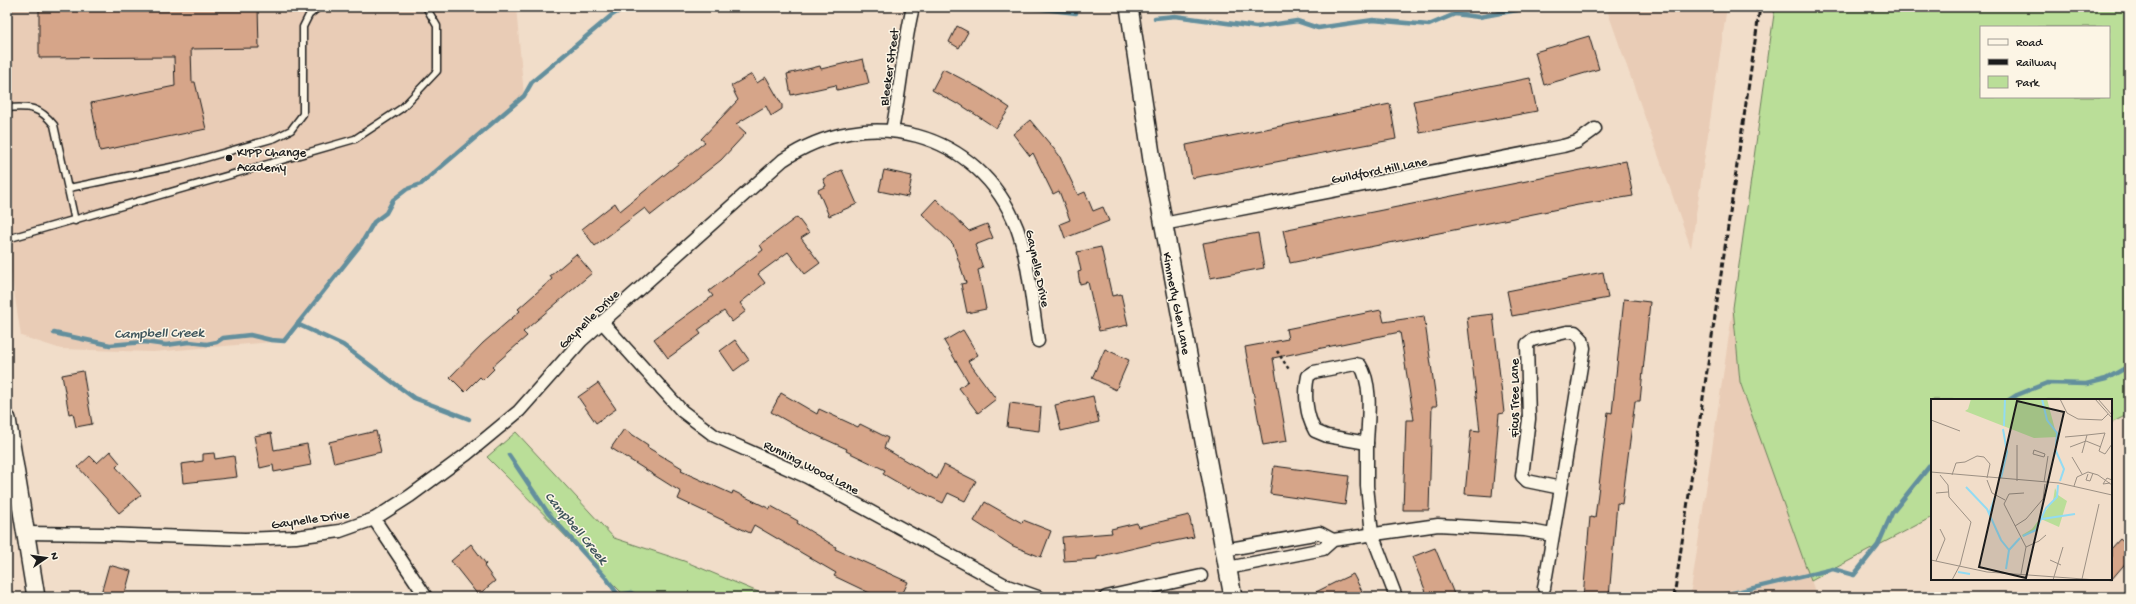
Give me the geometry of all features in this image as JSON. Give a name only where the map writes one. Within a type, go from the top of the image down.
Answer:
[{"type":"street","name":"Bleeker Street","points":[[892,130],[900,92],[907,30],[913,7]]},
{"type":"street","name":"Kimmerly Glen Lane","points":[[1129,7],[1163,224],[1233,597]]},
{"type":"street","name":"Guildford Hill Lane","points":[[1163,224],[1563,146],[1577,142],[1595,129]]},
{"type":"street","name":"Gaynelle Drive","points":[[26,533],[245,539],[296,537],[340,530],[374,519],[410,496],[467,454],[519,411],[581,341],[794,153],[815,142],[839,134],[869,130],[892,130],[918,136],[941,144],[974,166],[992,185],[1017,228],[1024,255],[1038,341]]},
{"type":"street","name":"Running Wood Lane","points":[[602,322],[682,411],[715,436],[808,477],[1007,586],[1038,597]]},
{"type":"street","name":"Ficus Tree Lane","points":[[1544,588],[1552,535],[1561,488],[1584,348],[1582,339],[1575,332],[1567,332],[1532,340],[1527,344],[1529,420],[1522,476],[1528,481],[1561,488]]},
{"type":"street","points":[[1367,442],[1327,436],[1315,432],[1310,423],[1307,402],[1306,386],[1308,376],[1314,372],[1336,367],[1360,365],[1364,371],[1367,387],[1367,442],[1367,486],[1372,534],[1396,597]]},
{"type":"street","points":[[7,419],[36,597]]},
{"type":"street","points":[[374,519],[426,597]]},
{"type":"street","points":[[1228,568],[1323,549],[1333,540],[1438,525],[1525,530],[1552,535]]},
{"type":"street","points":[[1224,550],[1320,533],[1333,540]]},
{"type":"street","points":[[1106,597],[1200,576]]},
{"type":"lane","points":[[69,188],[181,165],[275,138],[291,130],[303,114],[303,27],[309,16],[319,7]]},
{"type":"lane","points":[[7,239],[76,221],[355,139],[402,108],[437,71],[437,26],[426,7]]},
{"type":"lane","points":[[7,108],[33,108],[45,114],[54,125],[76,221]]},
{"type":"path","points":[[1277,351],[1290,371]]},
{"type":"shaded area","name":"KIPP Change Academy","points":[[7,7],[516,7],[524,96],[421,184],[407,189],[393,200],[386,213],[374,222],[361,244],[284,341],[153,352],[61,349],[21,336],[7,246]]},
{"type":"shaded area","points":[[1606,7],[1727,7],[1691,248]]},
{"type":"shaded area","points":[[1733,308],[1740,382],[1817,597],[1690,597]]},
{"type":"green space","points":[[1775,7],[2129,7],[2129,414],[2112,422],[2112,399],[1931,399],[1931,518],[1811,581],[1740,382],[1733,308]]},
{"type":"green space","points":[[516,432],[614,538],[684,561],[770,597],[639,597],[623,594],[487,457]]},
{"type":"building","points":[[39,7],[258,7],[259,48],[191,49],[192,82],[195,82],[206,129],[100,151],[91,103],[175,86],[174,57],[39,58]]},
{"type":"building","points":[[957,26],[968,32],[959,48],[949,42]]},
{"type":"building","points":[[1589,36],[1599,69],[1544,85],[1535,52]]},
{"type":"building","points":[[863,59],[869,83],[837,90],[836,85],[791,95],[787,74],[820,66],[821,69]]},
{"type":"building","points":[[943,69],[983,90],[1010,108],[996,128],[958,103],[957,104],[932,90]]},
{"type":"building","points":[[752,74],[757,83],[766,77],[782,105],[782,109],[771,116],[766,106],[736,124],[746,133],[721,160],[651,215],[645,208],[595,246],[582,229],[615,203],[620,211],[705,142],[701,139],[738,100],[731,86]]},
{"type":"building","points":[[1530,78],[1537,111],[1420,133],[1413,101]]},
{"type":"building","points":[[1390,104],[1396,139],[1192,178],[1186,145]]},
{"type":"building","points":[[1030,120],[1059,155],[1078,195],[1085,192],[1093,211],[1103,207],[1109,221],[1065,238],[1060,224],[1070,220],[1059,191],[1053,194],[1033,153],[1030,156],[1013,134]]},
{"type":"building","points":[[1626,161],[1633,196],[1578,205],[1290,263],[1283,230]]},
{"type":"building","points":[[842,170],[857,204],[829,216],[818,190],[826,186],[823,179]]},
{"type":"building","points":[[884,170],[912,176],[908,197],[879,191]]},
{"type":"building","points":[[936,199],[969,231],[987,224],[993,238],[975,245],[983,268],[978,270],[986,309],[967,313],[961,284],[966,283],[953,244],[922,214]]},
{"type":"building","points":[[797,217],[809,233],[801,238],[820,263],[805,274],[788,252],[758,274],[765,283],[740,303],[746,311],[732,322],[724,311],[698,330],[701,334],[668,358],[654,339],[713,296],[709,291],[763,250],[760,245]]},
{"type":"building","points":[[1258,233],[1264,268],[1210,278],[1203,243]]},
{"type":"building","points":[[1101,247],[1112,296],[1121,294],[1128,325],[1099,331],[1088,282],[1080,284],[1078,272],[1081,271],[1077,252]]},
{"type":"building","points":[[576,254],[592,273],[523,332],[527,336],[492,367],[494,369],[483,380],[480,377],[465,392],[450,377],[483,343],[520,311],[518,309],[552,279],[550,276]]},
{"type":"building","points":[[1603,272],[1608,298],[1512,316],[1507,291]]},
{"type":"building","points":[[1624,299],[1650,302],[1640,401],[1635,401],[1622,504],[1617,503],[1609,597],[1583,597],[1590,517],[1595,518],[1608,412],[1612,413]]},
{"type":"building","points":[[1381,310],[1384,322],[1424,316],[1437,406],[1432,406],[1429,510],[1403,510],[1406,420],[1414,420],[1400,332],[1273,358],[1287,441],[1263,445],[1245,347],[1288,339],[1286,329]]},
{"type":"building","points":[[1493,314],[1504,413],[1499,414],[1492,496],[1465,494],[1471,430],[1480,431],[1467,317]]},
{"type":"building","points":[[963,330],[978,355],[968,361],[996,399],[978,413],[959,388],[968,381],[944,341]]},
{"type":"building","points":[[735,340],[749,360],[734,371],[720,351]]},
{"type":"building","points":[[1105,349],[1129,360],[1116,390],[1092,378]]},
{"type":"building","points":[[83,371],[92,424],[76,427],[73,413],[69,414],[62,375]]},
{"type":"building","points":[[598,383],[616,409],[596,423],[578,397]]},
{"type":"building","points":[[781,393],[817,414],[819,409],[858,427],[860,424],[888,438],[884,448],[937,479],[944,465],[976,481],[965,501],[948,493],[943,503],[910,487],[909,489],[883,474],[885,470],[846,451],[847,449],[796,426],[771,412]]},
{"type":"building","points":[[1093,396],[1099,422],[1061,431],[1055,405]]},
{"type":"building","points":[[1010,403],[1041,407],[1039,431],[1007,427]]},
{"type":"building","points":[[624,429],[648,445],[647,447],[682,468],[681,471],[732,494],[733,491],[770,509],[771,506],[798,521],[797,523],[836,547],[835,549],[908,582],[901,597],[878,597],[834,576],[836,573],[754,525],[750,533],[678,499],[681,492],[611,448]]},
{"type":"building","points":[[376,431],[381,452],[334,463],[329,442]]},
{"type":"building","points":[[271,433],[274,450],[307,444],[311,465],[274,472],[273,465],[260,468],[254,436]]},
{"type":"building","points":[[110,451],[120,463],[116,467],[141,495],[119,513],[78,467],[90,456],[97,463]]},
{"type":"building","points":[[214,453],[215,459],[234,456],[237,477],[183,483],[181,464],[203,461],[203,454]]},
{"type":"building","points":[[1274,466],[1349,476],[1345,505],[1270,494]]},
{"type":"building","points":[[985,502],[1022,523],[1023,520],[1051,531],[1041,557],[1013,546],[974,521]]},
{"type":"building","points":[[1189,515],[1194,537],[1160,544],[1160,542],[1097,557],[1097,559],[1064,561],[1062,537],[1112,533],[1111,529],[1137,523],[1138,527]]},
{"type":"building","points":[[2120,539],[2129,547],[2129,559],[2112,579],[2112,548]]},
{"type":"building","points":[[471,544],[486,564],[484,566],[495,581],[478,595],[451,561]]},
{"type":"building","points":[[1435,548],[1455,597],[1428,597],[1412,557]]},
{"type":"building","points":[[109,565],[131,571],[124,597],[100,597]]},
{"type":"building","points":[[1353,574],[1365,597],[1306,597],[1340,580]]},
{"type":"waterway","points":[[54,333],[110,345],[144,342],[166,345],[189,342],[207,344],[217,342],[223,338],[250,335],[271,340],[284,341],[361,244],[374,222],[386,213],[393,200],[407,189],[421,184],[524,96],[532,82],[612,15],[626,7]]},
{"type":"waterway","points":[[1027,7],[1076,13]]},
{"type":"waterway","points":[[1155,18],[1175,16],[1256,27],[1297,21],[1318,28],[1373,20],[1429,25],[1455,14],[1479,17],[1517,10],[1522,7]]},
{"type":"waterway","name":"Campbell Creek","points":[[297,324],[343,345],[414,398],[469,419]]},
{"type":"waterway","name":"Campbell Creek","points":[[2011,399],[2047,383],[2086,384],[2106,379],[2129,366]]},
{"type":"waterway","name":"Campbell Creek","points":[[509,455],[548,513],[607,579],[618,595],[631,593],[638,597]]},
{"type":"waterway","name":"Campbell Creek","points":[[1692,596],[1720,596],[1833,569],[1854,575],[1878,545],[1892,513],[1931,464]]},
{"type":"railway","points":[[1674,597],[1760,7]]},
{"type":"place","name":"KIPP Change Academy","points":[[229,158]]}]
